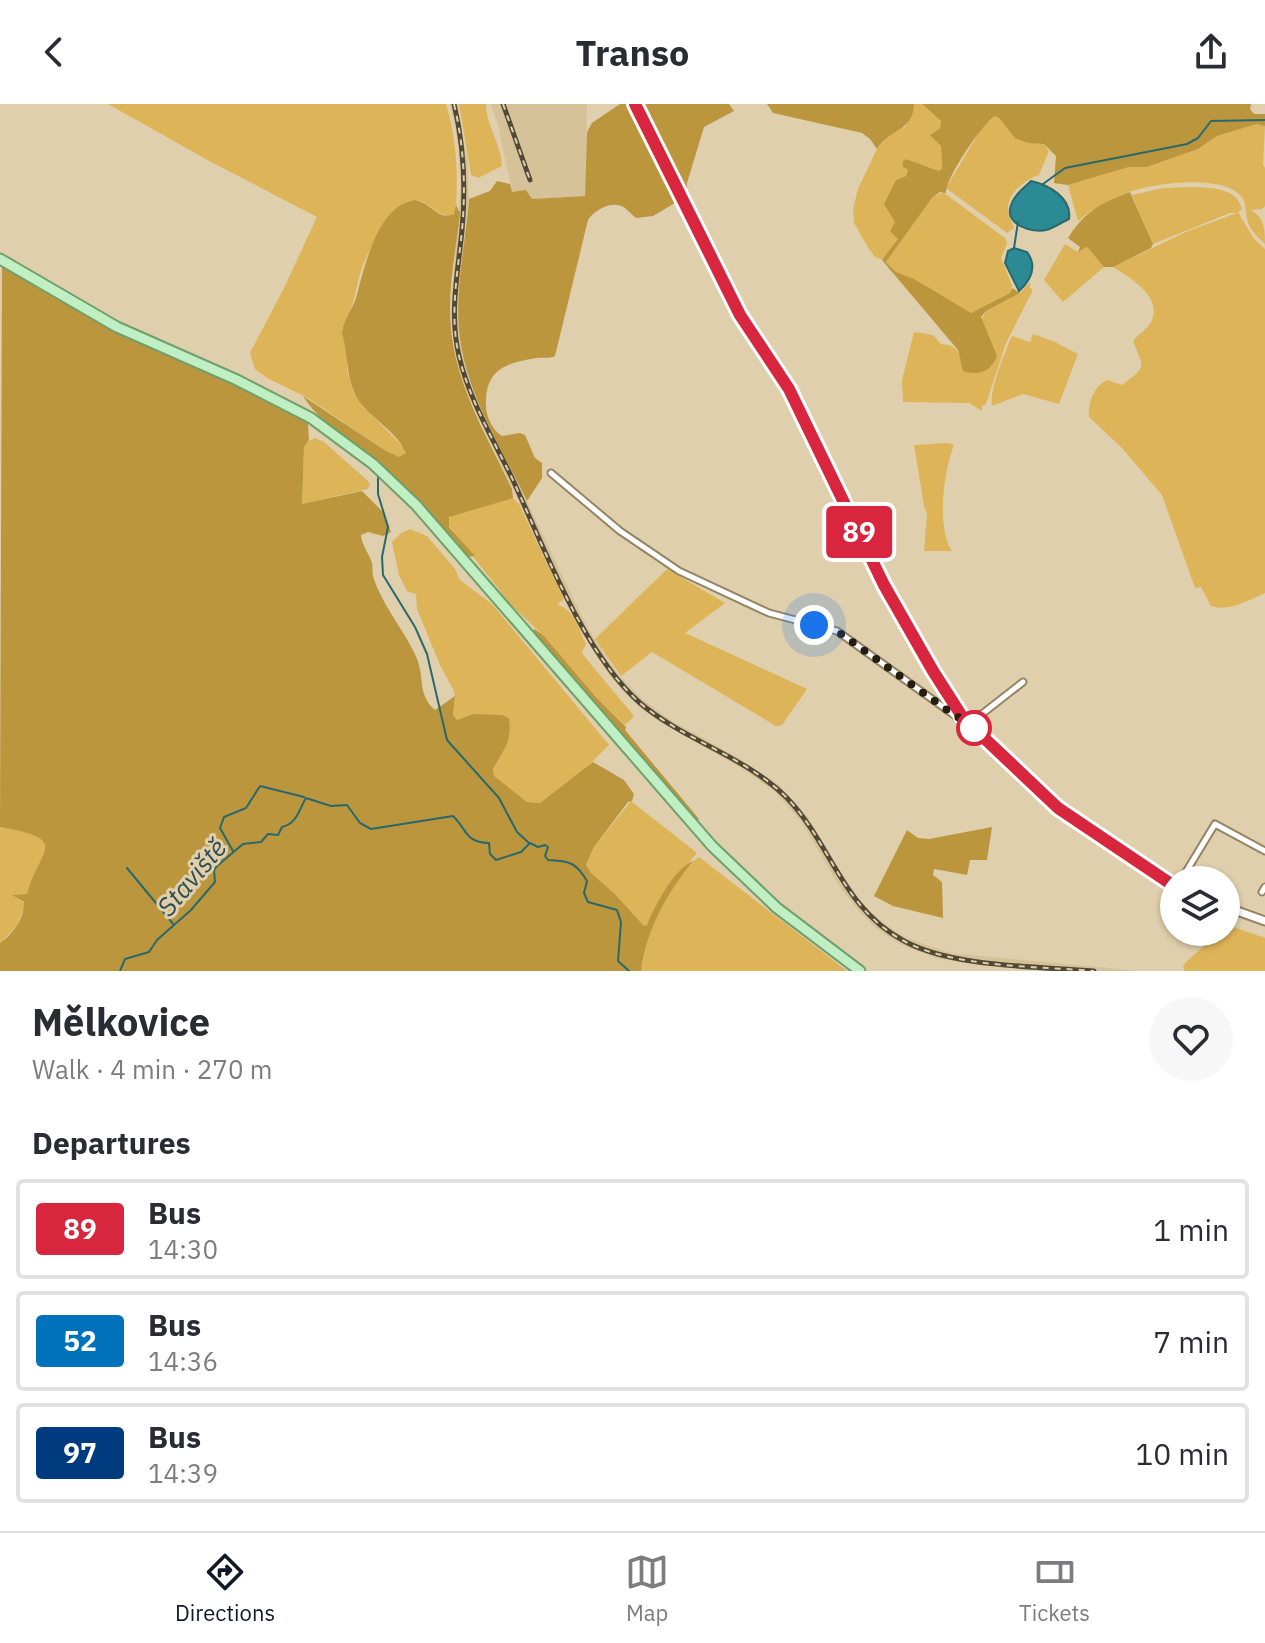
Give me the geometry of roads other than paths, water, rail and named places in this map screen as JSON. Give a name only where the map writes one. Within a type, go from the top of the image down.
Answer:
[{"type":"main road","points":[[0,259],[117,327],[294,408],[358,451],[416,505],[712,846],[777,908],[860,971]]},
{"type":"street","points":[[635,104],[740,315],[789,389],[884,585],[963,718],[1058,808],[1160,877]]},
{"type":"street","points":[[551,473],[620,531],[679,571],[769,613],[837,631],[957,717],[982,714],[1023,682]]},
{"type":"street","points":[[1190,866],[1215,824],[1265,851]]},
{"type":"street","points":[[1240,912],[1265,921]]},
{"type":"water","points":[[1031,181],[1045,186],[1063,199],[1069,219],[1040,231],[1027,229],[1015,222],[1010,212],[1011,205]]},
{"type":"water","points":[[1014,248],[1027,252],[1032,263],[1030,278],[1019,291],[1005,263],[1008,251]]},
{"type":"waterway","points":[[1043,184],[1065,168],[1187,144],[1198,138],[1211,121],[1265,120]]},
{"type":"waterway","points":[[1014,248],[1018,222]]},
{"type":"waterway","points":[[378,477],[378,494],[388,527],[382,557],[383,575],[415,627],[427,654],[447,740],[499,798],[517,832],[529,843]]},
{"type":"waterway","points":[[233,851],[220,828],[224,817],[246,808],[260,786],[304,797]]},
{"type":"waterway","name":"Staviště","points":[[120,971],[125,959],[149,952],[157,940],[191,910],[215,882],[214,870],[217,866],[243,844],[261,842],[268,834],[278,835],[282,827],[294,819],[306,798],[331,806],[347,805],[360,823],[371,829],[453,816],[470,837],[489,843],[490,854],[496,860],[521,852],[530,843],[538,847],[545,845],[548,847],[545,856],[548,860],[571,864],[583,875],[587,881],[584,893],[588,902],[617,910],[621,922],[618,961],[629,971]]},
{"type":"waterway","points":[[127,868],[174,925]]},
{"type":"railway","points":[[454,104],[464,182],[454,309],[456,340],[463,372],[567,598],[600,656],[619,682],[658,716],[753,771],[787,798],[816,836],[852,894],[883,927],[904,941],[924,950],[971,961],[1094,971]]},
{"type":"railway","points":[[503,104],[530,180]]}]
